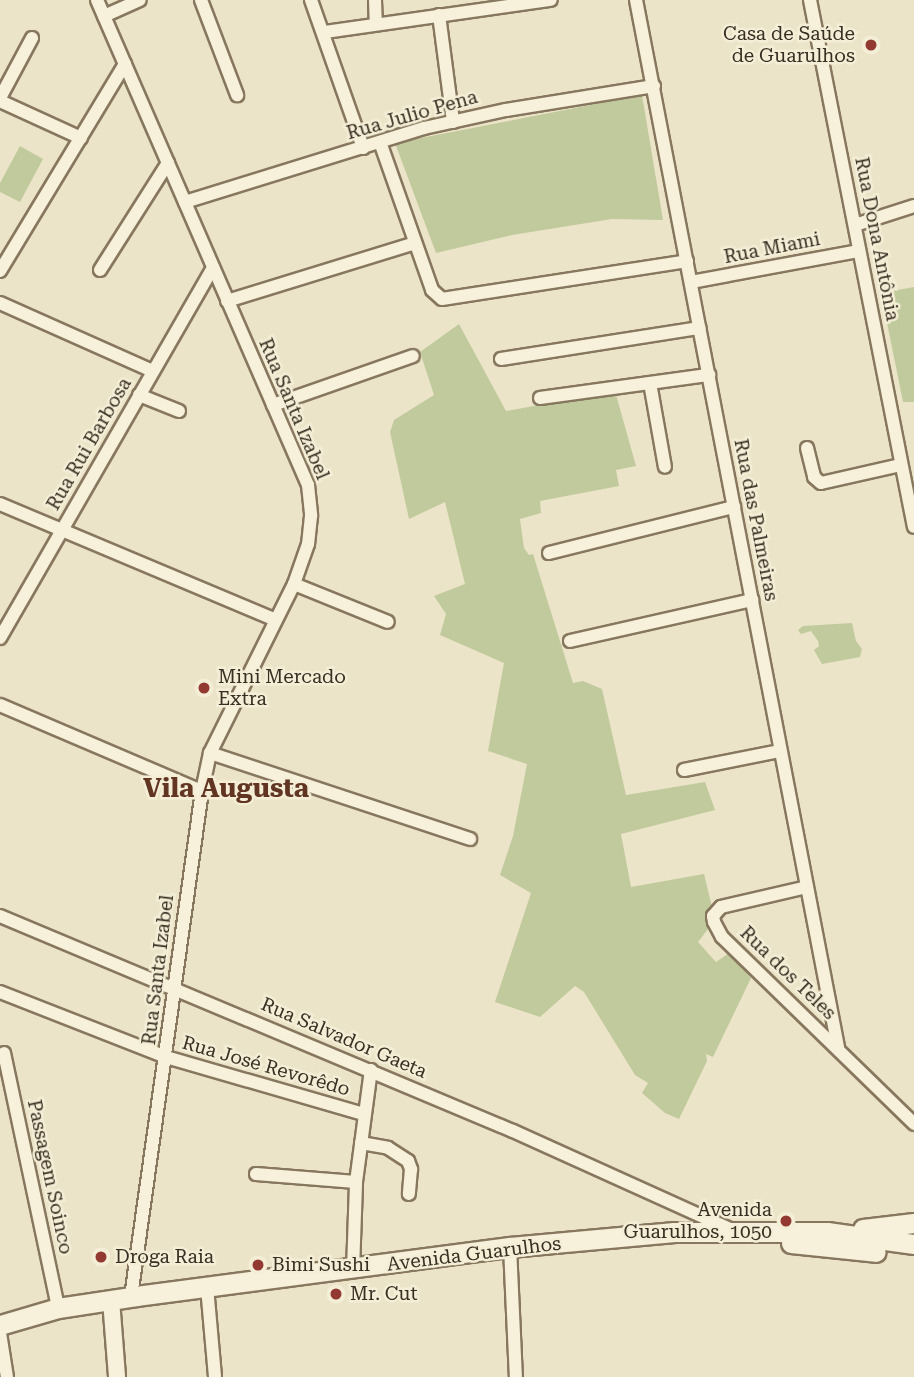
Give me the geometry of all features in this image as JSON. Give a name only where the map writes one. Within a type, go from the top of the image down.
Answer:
[{"type":"main road","points":[[827,1232],[914,1223]]},
{"type":"main road","name":"Avenida Guarulhos","points":[[700,1231],[912,1246]]},
{"type":"main road","name":"Avenida Guarulhos","points":[[0,1325],[58,1308],[121,1298],[353,1270],[510,1247],[674,1232],[827,1232],[912,1246]]},
{"type":"street","name":"Rua Santa Izabel","points":[[97,0],[308,485],[312,516],[308,544],[293,584],[210,753],[173,986],[166,1057],[121,1298]]},
{"type":"street","points":[[104,16],[140,0]]},
{"type":"street","points":[[201,0],[237,95]]},
{"type":"street","points":[[311,0],[363,148]]},
{"type":"street","points":[[375,0],[376,23]]},
{"type":"street","points":[[324,32],[439,15],[485,4],[551,0]]},
{"type":"street","name":"Rua das Palmeiras","points":[[636,0],[838,1046]]},
{"type":"street","name":"Rua Dona Antônia","points":[[810,0],[914,527]]},
{"type":"street","points":[[439,15],[453,122]]},
{"type":"street","points":[[32,38],[0,99],[81,138]]},
{"type":"street","points":[[0,271],[125,64]]},
{"type":"street","name":"Rua Julio Pena","points":[[185,202],[453,122],[506,110],[654,86]]},
{"type":"street","points":[[380,142],[432,290],[446,300],[687,261]]},
{"type":"street","points":[[100,270],[168,163]]},
{"type":"street","points":[[855,225],[914,206]]},
{"type":"street","points":[[227,301],[415,243]]},
{"type":"street","name":"Rua Miami","points":[[691,282],[859,251]]},
{"type":"street","name":"Rua Rui Barbosa","points":[[0,638],[213,268]]},
{"type":"street","points":[[0,303],[153,371]]},
{"type":"street","points":[[501,359],[699,328]]},
{"type":"street","points":[[273,405],[413,356]]},
{"type":"street","points":[[540,398],[709,375]]},
{"type":"street","points":[[650,383],[666,467]]},
{"type":"street","points":[[139,395],[179,411]]},
{"type":"street","points":[[807,448],[814,477],[821,483],[901,465]]},
{"type":"street","points":[[0,504],[276,620]]},
{"type":"street","points":[[549,553],[734,507]]},
{"type":"street","points":[[293,584],[388,622]]},
{"type":"street","points":[[570,641],[752,600]]},
{"type":"street","points":[[0,705],[202,791]]},
{"type":"street","points":[[684,770],[780,751]]},
{"type":"street","points":[[210,753],[470,839]]},
{"type":"street","name":"Rua dos Teles","points":[[807,887],[721,907],[713,916],[714,922],[722,937],[838,1046],[914,1124]]},
{"type":"street","name":"Rua Salvador Gaeta","points":[[0,916],[371,1070],[733,1230]]},
{"type":"street","name":"Rua José Revorêdo","points":[[0,992],[166,1057],[364,1114]]},
{"type":"street","name":"Passagem Soinco","points":[[4,1053],[58,1308]]},
{"type":"street","points":[[353,1270],[356,1182],[371,1070]]},
{"type":"street","points":[[361,1143],[387,1148],[408,1161],[411,1169],[409,1194]]},
{"type":"street","points":[[256,1174],[356,1182]]},
{"type":"street","points":[[670,1202],[679,1216],[674,1232]]},
{"type":"street","points":[[510,1247],[516,1377]]},
{"type":"street","points":[[207,1287],[215,1377]]},
{"type":"street","points":[[117,1377],[121,1298]]},
{"type":"street","points":[[0,1333],[7,1377]]},
{"type":"green space","points":[[642,95],[663,220],[612,219],[512,235],[436,253],[395,143]]},
{"type":"green space","points":[[20,146],[43,159],[20,202],[0,192],[0,183]]},
{"type":"green space","points":[[914,287],[914,402],[903,402],[881,293]]},
{"type":"green space","points":[[459,324],[506,411],[615,391],[636,466],[616,470],[619,486],[540,501],[541,513],[520,519],[524,548],[529,555],[533,554],[573,683],[583,681],[602,689],[626,795],[705,782],[715,810],[621,834],[631,887],[704,874],[712,907],[708,929],[698,942],[716,962],[729,953],[751,978],[713,1057],[706,1054],[707,1061],[679,1119],[665,1113],[642,1093],[648,1083],[635,1075],[584,992],[575,986],[540,1017],[495,1002],[531,893],[500,875],[513,836],[527,764],[488,751],[504,663],[440,635],[446,614],[434,596],[465,584],[445,502],[409,519],[390,432],[394,420],[434,395],[420,352]]},
{"type":"green space","points":[[852,623],[856,641],[862,649],[860,657],[822,664],[814,650],[819,646],[818,641],[811,631],[801,634],[798,630],[803,626]]},
{"type":"place","name":"Casa de Saúde de Guarulhos","points":[[871,45]]},
{"type":"place","name":"Mini Mercado Extra","points":[[204,688]]},
{"type":"place","name":"Avenida Guarulhos, 1050","points":[[786,1221]]},
{"type":"place","name":"Droga Raia","points":[[101,1257]]},
{"type":"place","name":"Bimi Sushi","points":[[258,1265]]},
{"type":"place","name":"Mr. Cut","points":[[336,1294]]},
{"type":"district","name":"Vila Augusta","points":[[226,789]]}]
